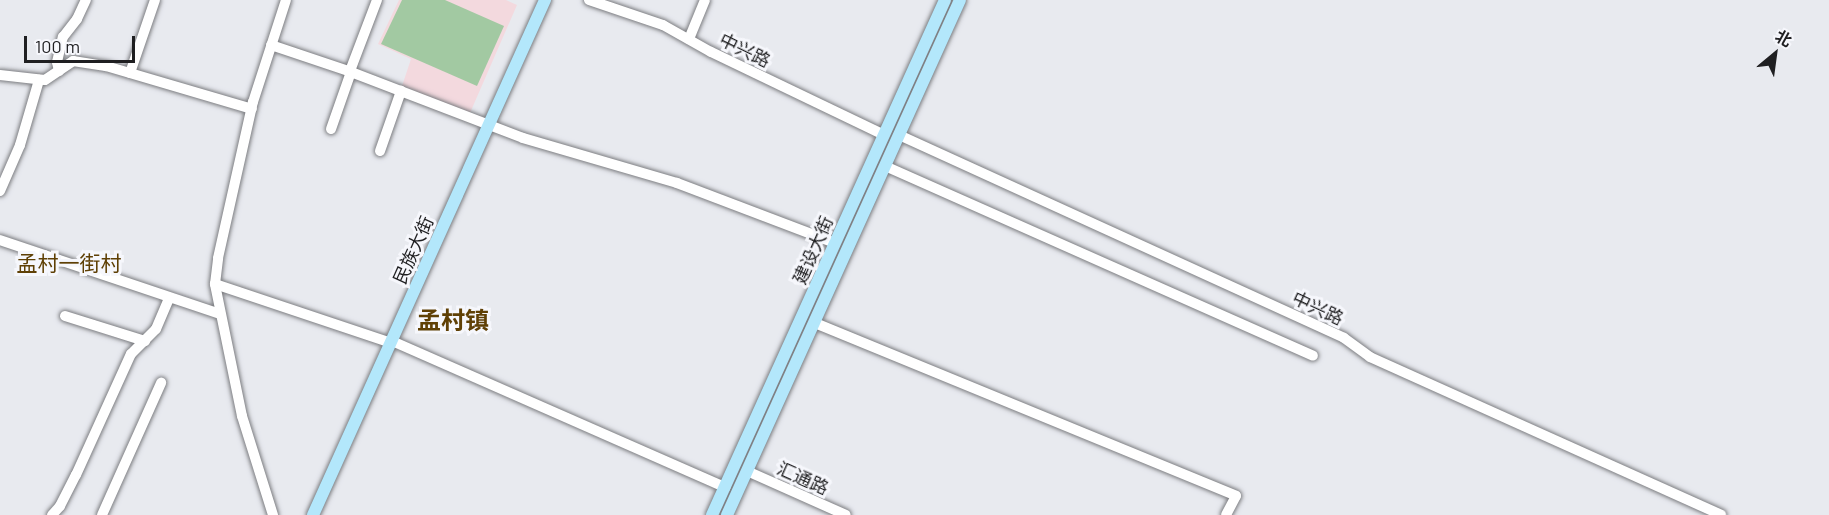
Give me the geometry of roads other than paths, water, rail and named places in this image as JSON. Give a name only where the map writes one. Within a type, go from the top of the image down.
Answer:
[{"type":"main road","name":"民族大街","points":[[313,515],[545,0]]},
{"type":"main road","name":"建设大街","points":[[712,515],[945,0]]},
{"type":"main road","name":"建设大街","points":[[728,515],[960,0]]},
{"type":"street","points":[[58,71],[57,62],[63,37],[77,19],[86,0]]},
{"type":"street","points":[[130,73],[155,0]]},
{"type":"street","points":[[273,515],[242,416],[215,284],[218,258],[252,109],[286,0]]},
{"type":"street","points":[[331,129],[377,0]]},
{"type":"street","name":"中兴路","points":[[589,0],[649,19],[711,52],[884,135]]},
{"type":"street","points":[[689,39],[705,0]]},
{"type":"street","points":[[271,45],[350,72],[524,138],[677,183],[835,243]]},
{"type":"street","points":[[0,75],[45,80],[74,61],[130,73],[252,109]]},
{"type":"street","points":[[0,191],[20,145],[39,80]]},
{"type":"street","points":[[380,151],[400,91]]},
{"type":"street","name":"中兴路","points":[[899,135],[1344,338],[1370,357],[1721,515]]},
{"type":"street","points":[[885,166],[1313,356]]},
{"type":"street","points":[[0,240],[220,314]]},
{"type":"street","points":[[215,284],[391,342],[725,487]]},
{"type":"street","points":[[52,515],[60,506],[76,475],[131,354],[156,329],[169,298]]},
{"type":"street","points":[[65,316],[145,341]]},
{"type":"street","points":[[815,322],[1236,496],[1226,515]]},
{"type":"street","points":[[102,515],[161,383]]},
{"type":"street","name":"汇通路","points":[[747,471],[846,515]]},
{"type":"district","name":"孟村一街村","points":[[69,263]]},
{"type":"district","name":"孟村镇","points":[[453,320]]}]
